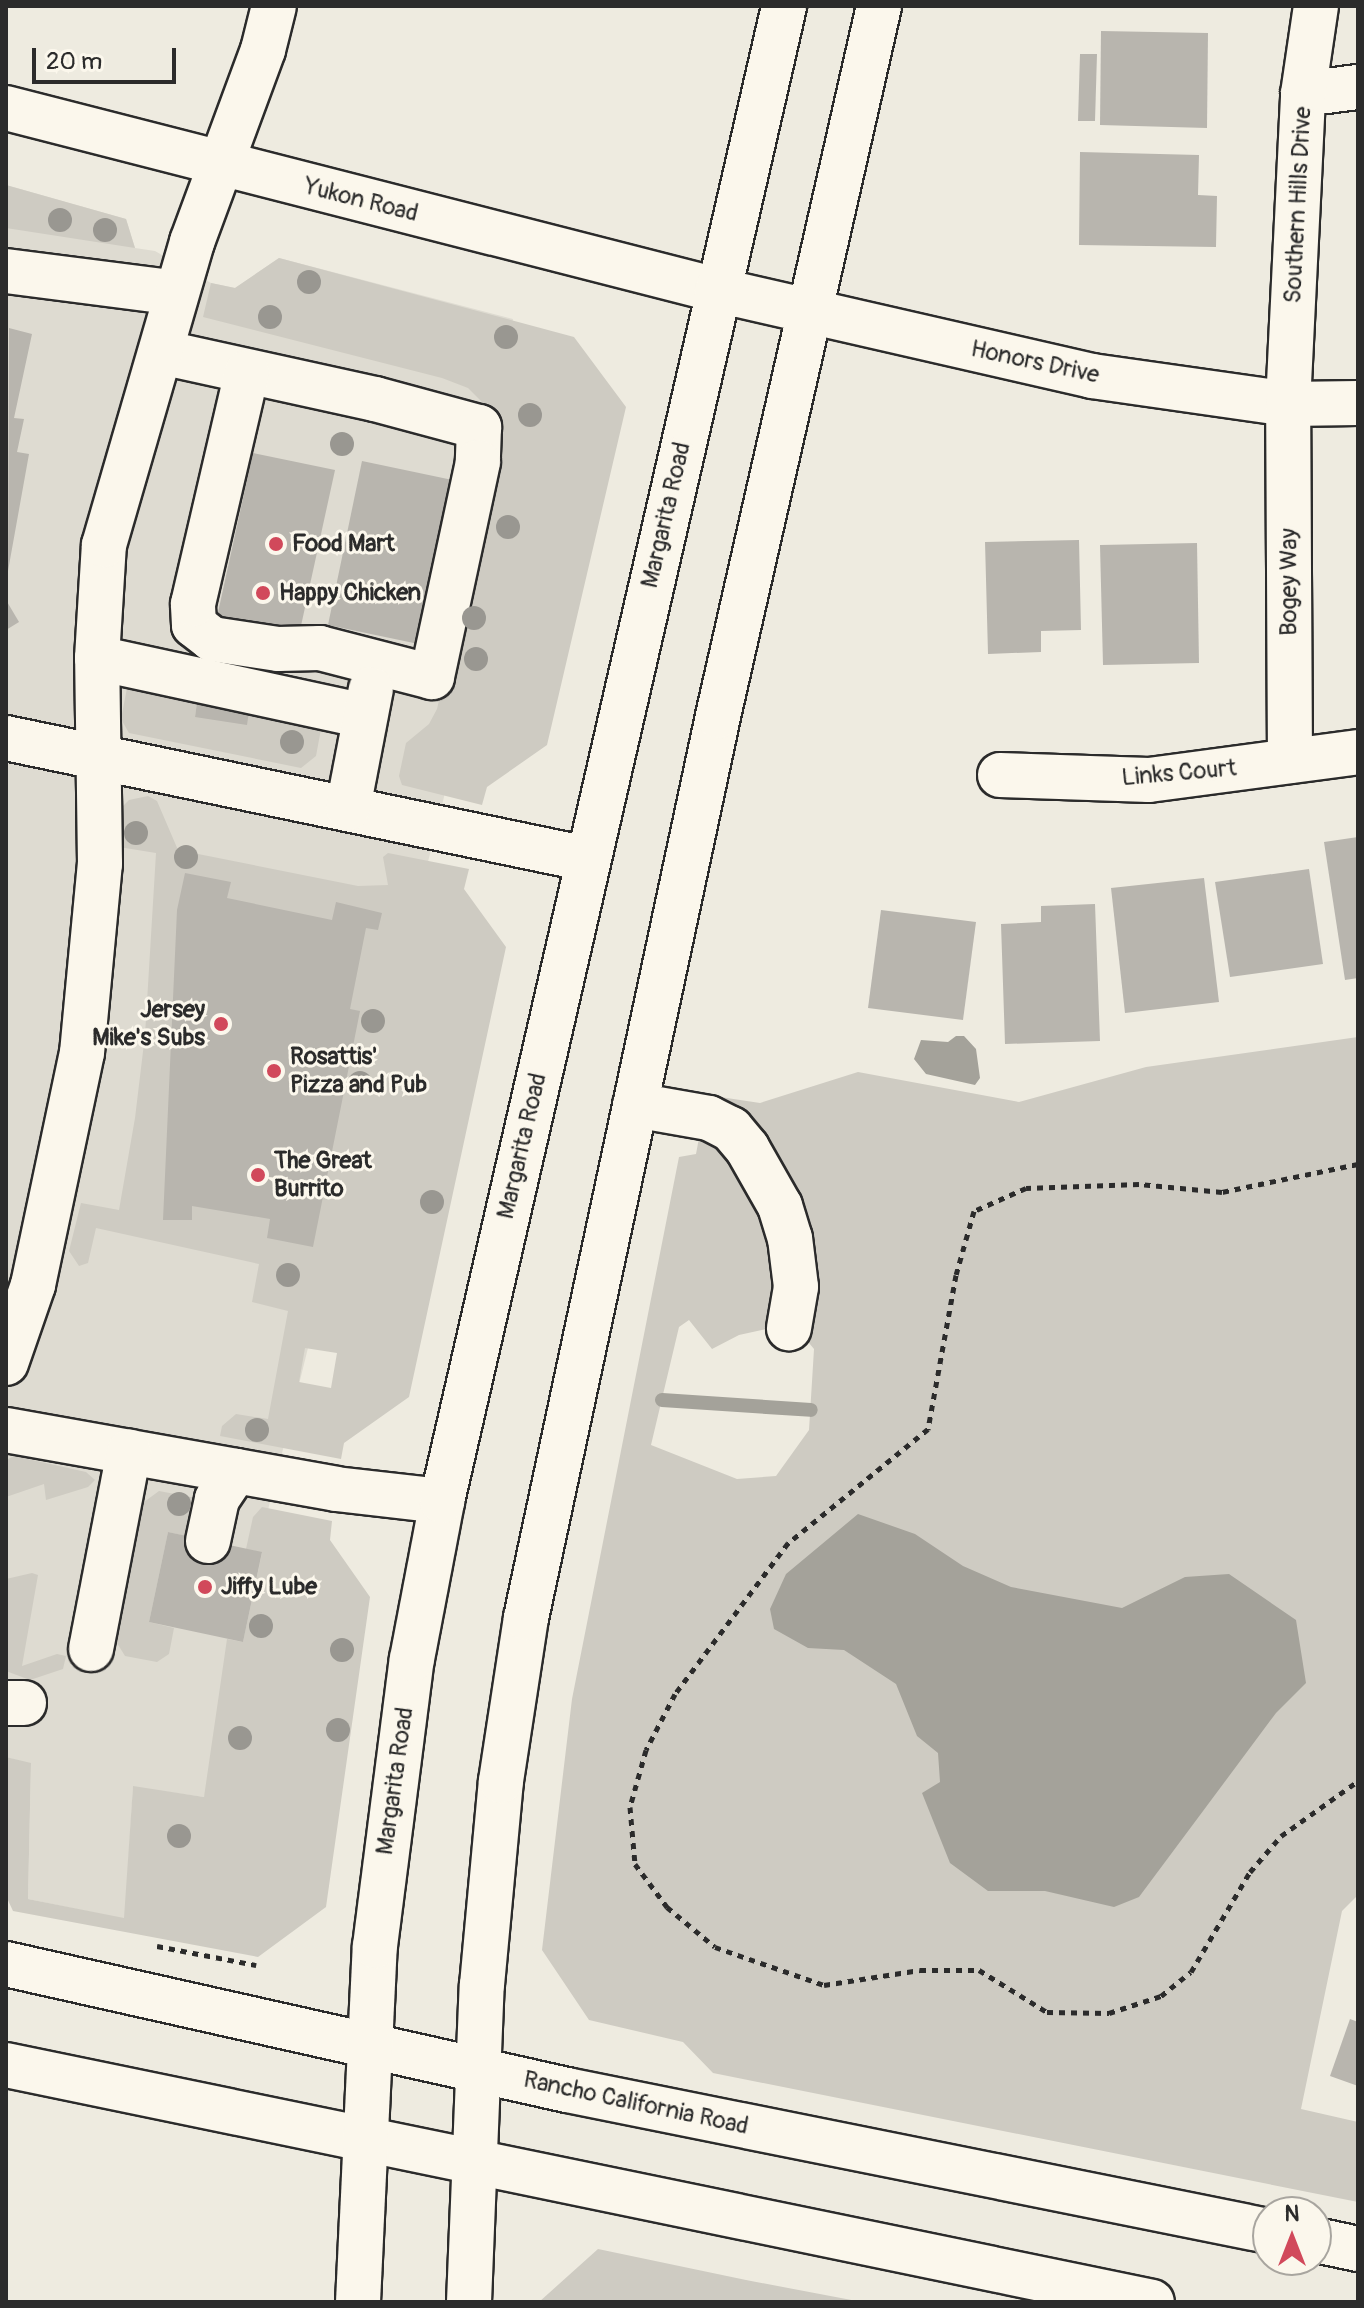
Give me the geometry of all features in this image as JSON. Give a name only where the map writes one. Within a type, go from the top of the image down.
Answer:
[{"type":"main road","points":[[6,1363],[33,1285],[82,1053],[100,864],[97,658],[104,545],[217,164],[263,50],[274,6]]},
{"type":"main road","name":"Margarita Road","points":[[358,2302],[369,2046],[392,1787],[442,1501],[784,6]]},
{"type":"main road","points":[[469,2302],[478,2070],[501,1781],[526,1618],[808,309],[879,6]]},
{"type":"main road","name":"Southern Hills Drive","points":[[1288,404],[1303,94],[1316,6]]},
{"type":"main road","points":[[1303,94],[1358,87]]},
{"type":"main road","name":"Yukon Road","points":[[6,108],[717,290]]},
{"type":"main road","points":[[6,271],[177,293]]},
{"type":"main road","name":"Honors Drive","points":[[717,290],[1092,376],[1288,404],[1358,403]]},
{"type":"main road","points":[[161,352],[247,372],[479,427],[478,462],[432,677],[320,648],[278,649],[212,639],[194,625],[193,604],[247,372]]},
{"type":"main road","name":"Bogey Way","points":[[1288,404],[1290,761]]},
{"type":"main road","points":[[97,658],[365,716]]},
{"type":"main road","points":[[348,808],[378,664]]},
{"type":"main road","points":[[6,738],[587,859]]},
{"type":"main road","name":"Links Court","points":[[1000,775],[1149,780],[1358,752]]},
{"type":"main road","points":[[635,1105],[709,1118],[731,1129],[747,1148],[780,1206],[790,1238],[796,1287],[789,1328]]},
{"type":"main road","points":[[6,1430],[236,1471],[442,1501]]},
{"type":"main road","points":[[91,1649],[129,1452]]},
{"type":"main road","points":[[220,1543],[217,1499],[236,1471]]},
{"type":"main road","name":"Rancho California Road","points":[[6,1964],[478,2070],[1252,2228]]},
{"type":"main road","points":[[6,2065],[1152,2302]]},
{"type":"main road","points":[[1332,2243],[1358,2249]]},
{"type":"main road","points":[[962,2264],[1059,2302]]},
{"type":"path","points":[[1358,1164],[1222,1192],[1139,1184],[1026,1188],[974,1211],[956,1275],[928,1429],[778,1555],[675,1694],[646,1750],[630,1807],[635,1864],[667,1907],[715,1947],[824,1985],[920,1970],[979,1970],[1047,2012],[1109,2013],[1161,1996],[1191,1972],[1250,1872],[1281,1836],[1358,1781]]},
{"type":"shaded area","points":[[6,185],[126,219],[135,248],[155,251],[211,283],[235,288],[279,258],[513,319],[444,797],[267,1514],[275,1613],[204,1797],[133,1787],[125,1919],[28,1899],[31,1764],[6,1757]]},
{"type":"shaded area","points":[[6,185],[126,219],[135,248],[6,228]]},
{"type":"shaded area","points":[[279,258],[574,337],[626,407],[547,745],[487,787],[482,805],[402,785],[399,776],[406,743],[429,724],[437,709],[494,460],[493,413],[468,388],[442,378],[203,317],[211,283],[235,288]]},
{"type":"shaded area","points":[[127,688],[197,702],[195,717],[249,711],[321,729],[316,756],[301,768],[129,733],[121,719]]},
{"type":"shaded area","points":[[148,796],[157,801],[178,850],[358,886],[388,885],[383,857],[388,853],[469,869],[464,889],[506,947],[409,1397],[344,1443],[341,1459],[220,1436],[222,1426],[236,1414],[268,1419],[288,1311],[252,1302],[259,1264],[96,1228],[88,1263],[79,1266],[69,1251],[81,1203],[119,1210],[135,1118],[145,1035],[156,853],[119,847],[121,808],[129,800]],"holes":[[[305,1348],[337,1353],[331,1388],[299,1382]]]},
{"type":"shaded area","points":[[956,1036],[964,1036],[976,1049],[980,1078],[975,1085],[926,1074],[914,1059],[921,1040],[948,1042]]},
{"type":"shaded area","points":[[1358,1037],[1358,1895],[1342,1911],[1301,2109],[1358,2122],[1358,2202],[713,2073],[683,2042],[589,2020],[542,1950],[572,1699],[679,1157],[696,1154],[707,1095],[760,1103],[858,1072],[1019,1102],[1146,1067]],"holes":[[[689,1320],[712,1349],[739,1335],[776,1327],[800,1332],[814,1349],[809,1430],[776,1476],[737,1479],[651,1445],[679,1327]]]},
{"type":"shaded area","points":[[14,1456],[86,1472],[95,1480],[88,1487],[46,1500],[44,1484],[6,1497],[6,1460]]},
{"type":"shaded area","points":[[159,1491],[196,1498],[194,1538],[168,1532],[149,1622],[174,1628],[169,1654],[157,1662],[125,1656],[117,1643],[144,1502]]},
{"type":"shaded area","points":[[262,1507],[332,1521],[330,1540],[370,1597],[326,1907],[258,1957],[13,1911],[6,1896],[6,1757],[31,1763],[28,1899],[124,1918],[133,1786],[204,1797],[227,1639],[243,1642],[262,1553],[246,1549],[253,1517]]},
{"type":"shaded area","points":[[858,1514],[915,1534],[963,1566],[1011,1587],[1122,1608],[1185,1577],[1229,1574],[1296,1620],[1306,1683],[1276,1713],[1139,1897],[1114,1907],[1045,1891],[988,1891],[950,1863],[922,1793],[940,1782],[938,1753],[917,1736],[896,1684],[844,1650],[808,1648],[774,1629],[770,1609],[786,1574]]},
{"type":"shaded area","points":[[32,1573],[38,1575],[22,1666],[57,1654],[66,1656],[63,1669],[30,1680],[6,1671],[6,1579]]},
{"type":"shaded area","points":[[598,2249],[746,2280],[862,2302],[539,2302]]},
{"type":"building","points":[[1101,31],[1208,33],[1207,128],[1100,125]]},
{"type":"building","points":[[1080,54],[1097,54],[1095,121],[1078,121]]},
{"type":"building","points":[[1080,152],[1199,155],[1198,195],[1217,196],[1216,247],[1079,245]]},
{"type":"building","points":[[9,328],[32,334],[14,418],[24,419],[17,452],[29,454],[8,571]]},
{"type":"building","name":"Food Mart","points":[[253,453],[335,470],[299,635],[217,617]]},
{"type":"building","points":[[362,461],[462,482],[428,646],[328,625]]},
{"type":"building","points":[[1079,540],[1081,630],[1041,631],[1041,652],[988,654],[985,542]]},
{"type":"building","points":[[1197,543],[1199,663],[1103,665],[1100,545]]},
{"type":"building","points":[[6,600],[19,622],[6,630]]},
{"type":"building","points":[[184,659],[273,672],[267,713],[249,711],[247,725],[195,717],[197,702],[178,698]]},
{"type":"building","points":[[1358,837],[1358,978],[1345,980],[1324,842]]},
{"type":"building","points":[[1309,869],[1323,964],[1230,977],[1215,882]]},
{"type":"building","name":"Rosattis' Pizza and Pub","points":[[185,873],[231,882],[227,898],[332,920],[336,902],[382,913],[378,930],[366,928],[350,1009],[360,1011],[313,1247],[267,1238],[270,1219],[192,1206],[192,1220],[163,1220],[177,910]]},
{"type":"building","points":[[1204,878],[1219,1002],[1125,1013],[1111,888]]},
{"type":"building","points":[[1095,904],[1100,1041],[1005,1044],[1001,924],[1041,922],[1041,906]]},
{"type":"building","points":[[881,910],[976,922],[963,1020],[868,1008]]},
{"type":"building","name":"Jiffy Lube","points":[[168,1532],[262,1552],[243,1642],[149,1622]]},
{"type":"building","points":[[1350,2019],[1358,2022],[1358,2086],[1330,2076]]},
{"type":"waterway","points":[[662,1400],[811,1410]]},
{"type":"place","name":"Food Mart","points":[[276,544]]},
{"type":"place","name":"Happy Chicken","points":[[263,593]]},
{"type":"place","name":"Jersey Mike's Subs","points":[[221,1024]]},
{"type":"place","name":"Rosattis' Pizza and Pub","points":[[274,1071]]},
{"type":"place","name":"The Great Burrito","points":[[258,1175]]},
{"type":"place","name":"Jiffy Lube","points":[[205,1587]]}]
